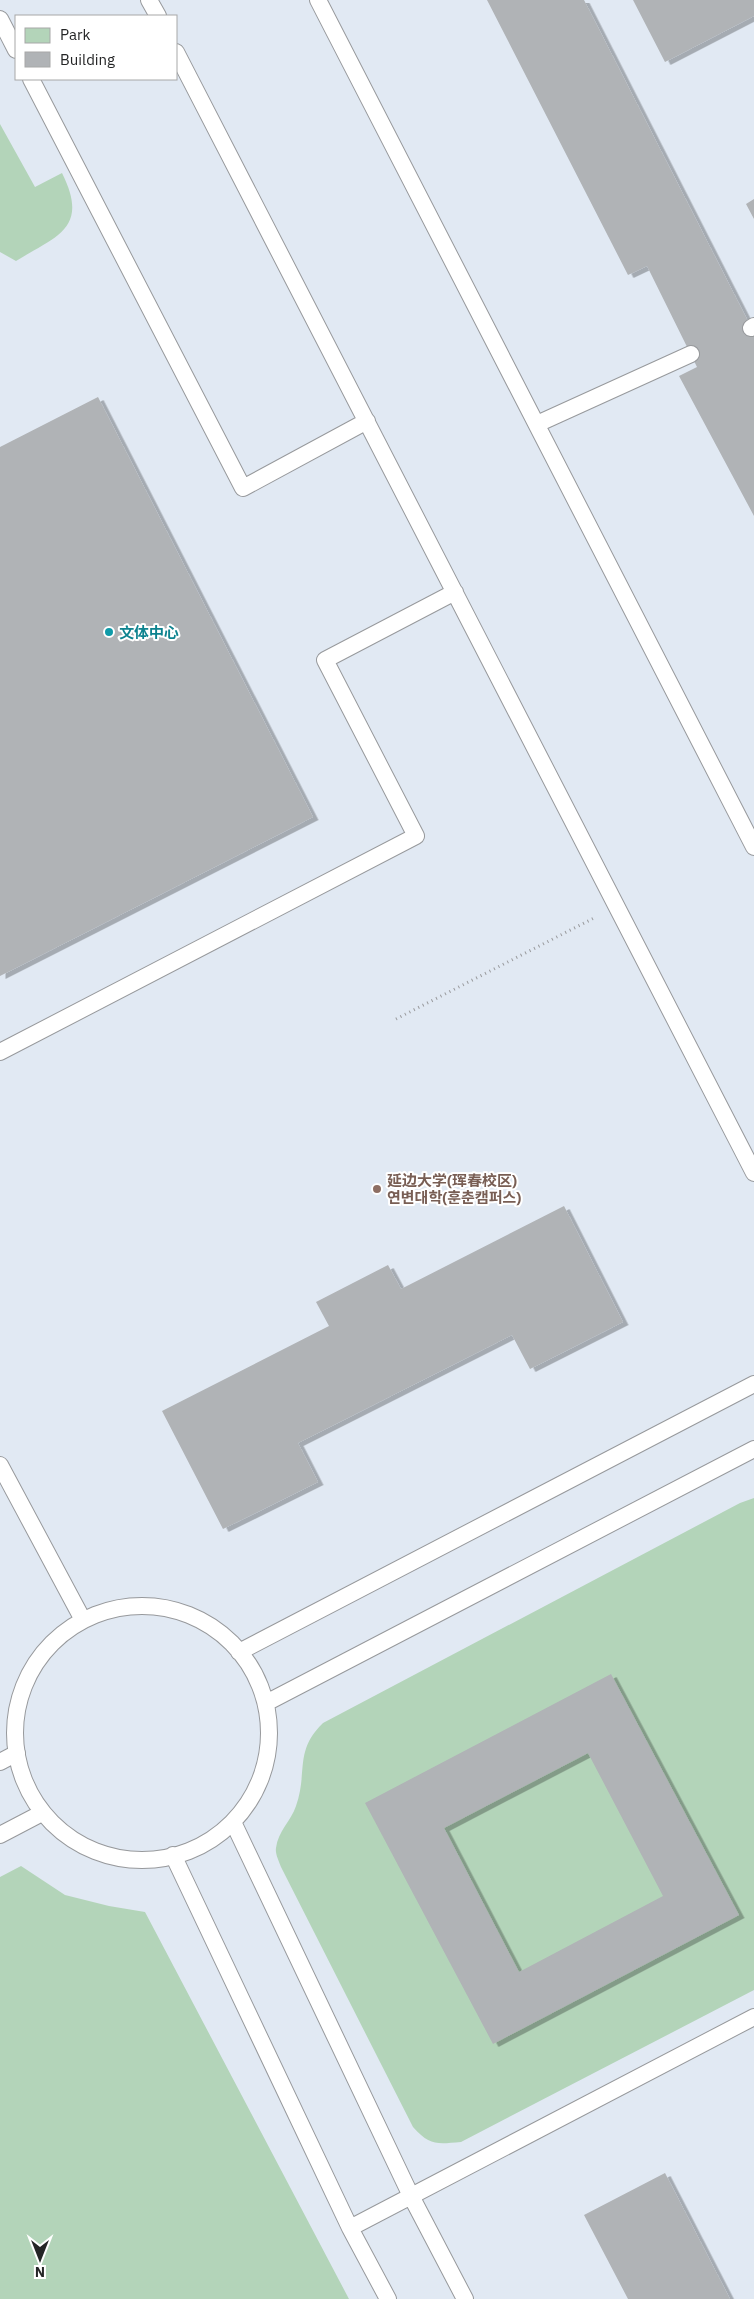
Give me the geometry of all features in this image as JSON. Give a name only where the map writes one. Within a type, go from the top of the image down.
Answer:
[{"type":"lane","points":[[149,0],[157,15]]},
{"type":"lane","points":[[318,0],[538,424],[754,847]]},
{"type":"lane","points":[[0,19],[15,48]]},
{"type":"lane","points":[[178,56],[754,1173]]},
{"type":"lane","points":[[32,80],[243,488],[367,421]]},
{"type":"lane","points":[[538,424],[691,354]]},
{"type":"lane","points":[[0,1052],[416,836],[325,660],[455,592]]},
{"type":"lane","points":[[240,1652],[754,1384]]},
{"type":"lane","points":[[266,1703],[754,1449]]},
{"type":"lane","points":[[0,1465],[83,1620]]},
{"type":"lane","points":[[155,1606],[194,1616],[229,1639],[240,1652],[254,1670],[268,1709],[269,1750],[257,1789],[233,1822],[200,1846],[159,1859],[115,1858],[75,1842],[42,1813],[21,1775],[17,1753],[14,1732],[21,1690],[43,1652],[76,1623],[114,1608],[155,1606]]},
{"type":"lane","points":[[0,1762],[17,1753]]},
{"type":"lane","points":[[0,1835],[42,1813]]},
{"type":"lane","points":[[233,1822],[411,2196],[465,2299]]},
{"type":"lane","points":[[172,1855],[350,2228],[388,2299]]},
{"type":"lane","points":[[350,2228],[754,2017]]},
{"type":"path","points":[[396,1019],[617,907]]},
{"type":"shaded area","name":"延边大学(珲春校区) 연변대학(훈춘캠퍼스)","points":[[0,0],[754,0],[754,2299],[0,2299]]},
{"type":"green space","points":[[0,124],[35,187],[62,173],[70,192],[72,207],[70,219],[56,237],[16,261],[0,252]]},
{"type":"green space","points":[[754,1498],[754,1990],[461,2142],[440,2143],[429,2141],[413,2127],[281,1867],[277,1855],[276,1848],[279,1836],[296,1806],[308,1743],[323,1723],[740,1503]]},
{"type":"green space","points":[[21,1866],[65,1895],[109,1906],[145,1912],[349,2299],[0,2299],[0,1877]]},
{"type":"building","points":[[487,0],[584,0],[754,333],[754,516],[679,376],[697,367],[647,266],[628,275]]},
{"type":"building","points":[[633,0],[754,0],[754,16],[665,62]]},
{"type":"building","points":[[754,199],[754,219],[746,204]]},
{"type":"building","name":"文体中心","points":[[98,397],[313,817],[0,976],[0,447]]},
{"type":"building","points":[[564,1206],[623,1322],[530,1369],[512,1335],[298,1443],[318,1482],[223,1529],[162,1411],[329,1326],[316,1302],[388,1265],[401,1289]]},
{"type":"building","points":[[611,1674],[739,1915],[493,2044],[365,1803]],"holes":[[[588,1753],[663,1896],[519,1972],[444,1828]]]},
{"type":"building","points":[[665,2173],[730,2299],[628,2299],[584,2215]]},
{"type":"place","name":"文体中心","points":[[109,632]]},
{"type":"place","name":"延边大学(珲春校区) 연변대학(훈춘캠퍼스)","points":[[377,1189]]}]
